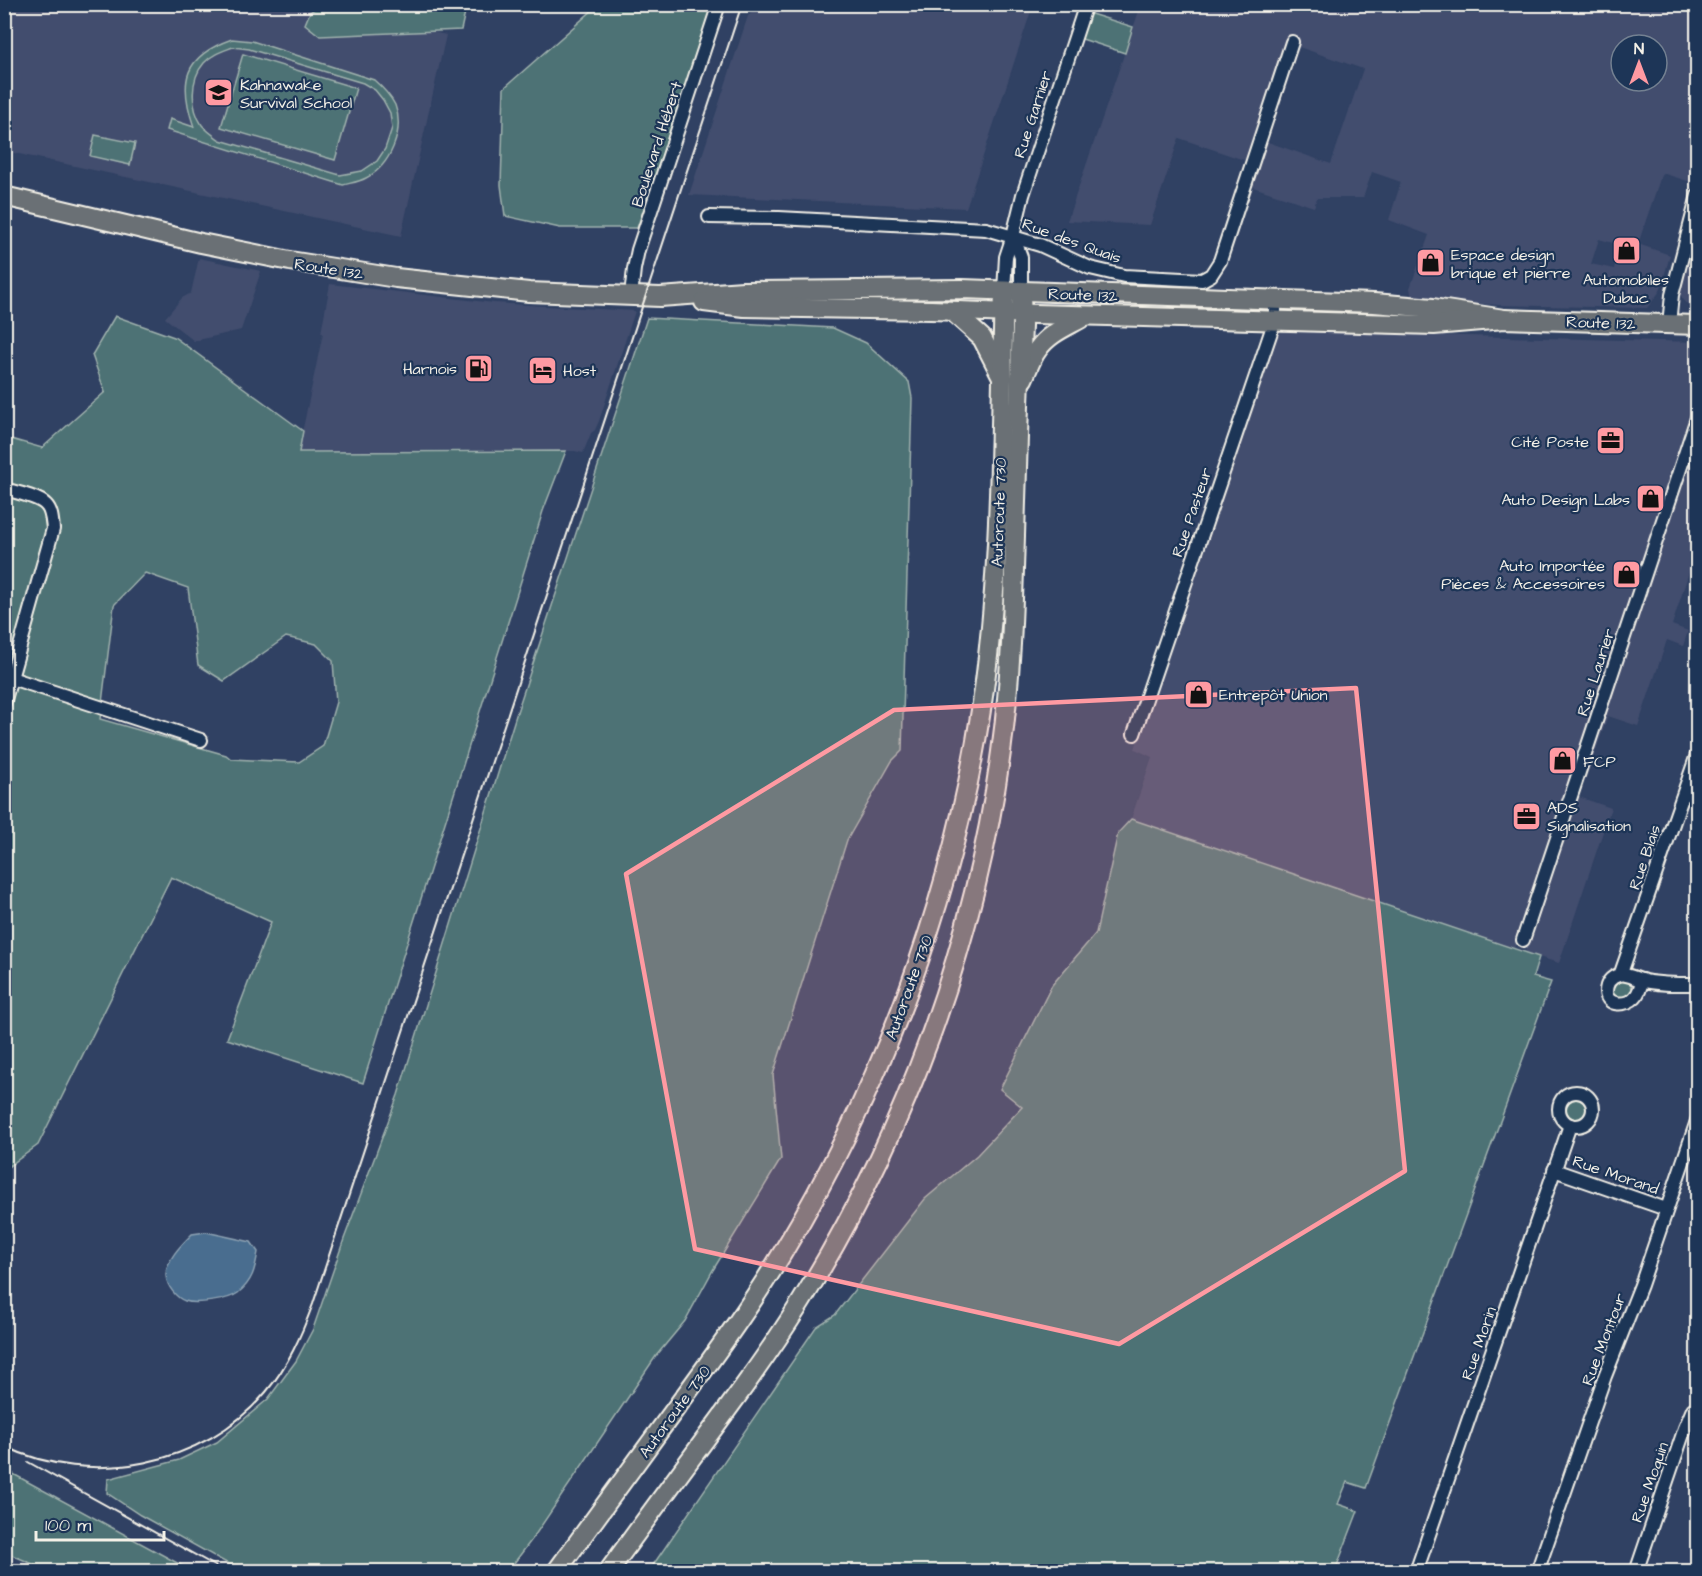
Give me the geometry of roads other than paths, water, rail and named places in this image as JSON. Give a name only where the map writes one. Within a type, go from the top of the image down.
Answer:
[{"type":"highway","name":"Route 132","points":[[4,196],[223,248],[359,273],[529,292],[660,297],[744,307],[1434,325],[1504,320],[1698,325]]},
{"type":"highway","name":"Route 132","points":[[660,297],[752,291],[913,289],[1013,291],[1401,305],[1439,308],[1504,320]]},
{"type":"highway","points":[[1012,313],[1013,291]]},
{"type":"highway","points":[[1400,323],[1401,305]]},
{"type":"highway","points":[[952,311],[982,338],[1003,377]]},
{"type":"highway","name":"Autoroute 730","points":[[556,1572],[710,1362],[769,1275],[817,1193],[849,1131],[902,1007],[930,926],[953,844],[970,774],[980,714],[997,560],[1003,377],[1012,313]]},
{"type":"highway","name":"Autoroute 730","points":[[608,1572],[761,1363],[812,1284],[852,1214],[886,1145],[939,1012],[981,861],[1003,731],[1012,620],[1020,386],[1012,313]]},
{"type":"highway","points":[[1020,386],[1036,352],[1044,341],[1086,315]]},
{"type":"street","name":"Boulevard Hébert","points":[[632,296],[638,250],[719,4]]},
{"type":"street","name":"Rue Garnier","points":[[1013,291],[1021,257],[1013,236],[1023,195],[1086,4]]},
{"type":"street","name":"Rue des Quais","points":[[709,217],[779,218],[986,229],[1040,245],[1075,262],[1108,273],[1135,277],[1202,280],[1215,270],[1222,254],[1292,42]]},
{"type":"street","points":[[1669,324],[1672,294],[1698,195]]},
{"type":"street","name":"Rue Pasteur","points":[[1134,734],[1275,320],[1275,300]]},
{"type":"street","name":"Rue Laurier","points":[[1523,940],[1698,415]]},
{"type":"street","points":[[4,489],[28,495],[46,505],[52,518],[53,529],[4,703]]},
{"type":"street","points":[[12,678],[201,740]]},
{"type":"street","name":"Rue Blais","points":[[1621,974],[1698,752]]},
{"type":"street","points":[[1642,980],[1634,998],[1625,1004],[1615,1003],[1606,993],[1607,984],[1613,977],[1621,974],[1642,980],[1698,984]]},
{"type":"street","name":"Rue Montour","points":[[1537,1572],[1605,1376],[1638,1293],[1698,1118]]},
{"type":"street","name":"Rue Morin","points":[[1416,1572],[1570,1125]]},
{"type":"street","name":"Rue Morand","points":[[1554,1170],[1666,1209]]},
{"type":"street","name":"Rue Moquin","points":[[1636,1572],[1685,1428],[1693,1409],[1698,1406]]},
{"type":"railway","points":[[4,1446],[38,1459],[73,1466],[109,1467],[144,1462],[179,1453],[211,1438],[241,1417],[274,1382],[293,1350],[313,1304],[742,4]]},
{"type":"railway","points":[[28,1462],[226,1572]]},
{"type":"place","name":"Kahnawake Survival School","points":[[219,93]]},
{"type":"place","name":"Automobiles Dubuc","points":[[1626,251]]},
{"type":"place","name":"Espace design brique et pierre","points":[[1430,263]]},
{"type":"place","name":"Harnois","points":[[478,368]]},
{"type":"place","name":"Host","points":[[542,370]]},
{"type":"place","name":"Cité Poste","points":[[1610,441]]},
{"type":"place","name":"Auto Design Labs","points":[[1651,499]]},
{"type":"place","name":"Auto Importée Pièces & Accessoires","points":[[1626,574]]},
{"type":"place","name":"Entrepôt Union","points":[[1198,694]]},
{"type":"place","name":"FCP","points":[[1562,761]]},
{"type":"place","name":"ADS Signalisation","points":[[1526,816]]}]
